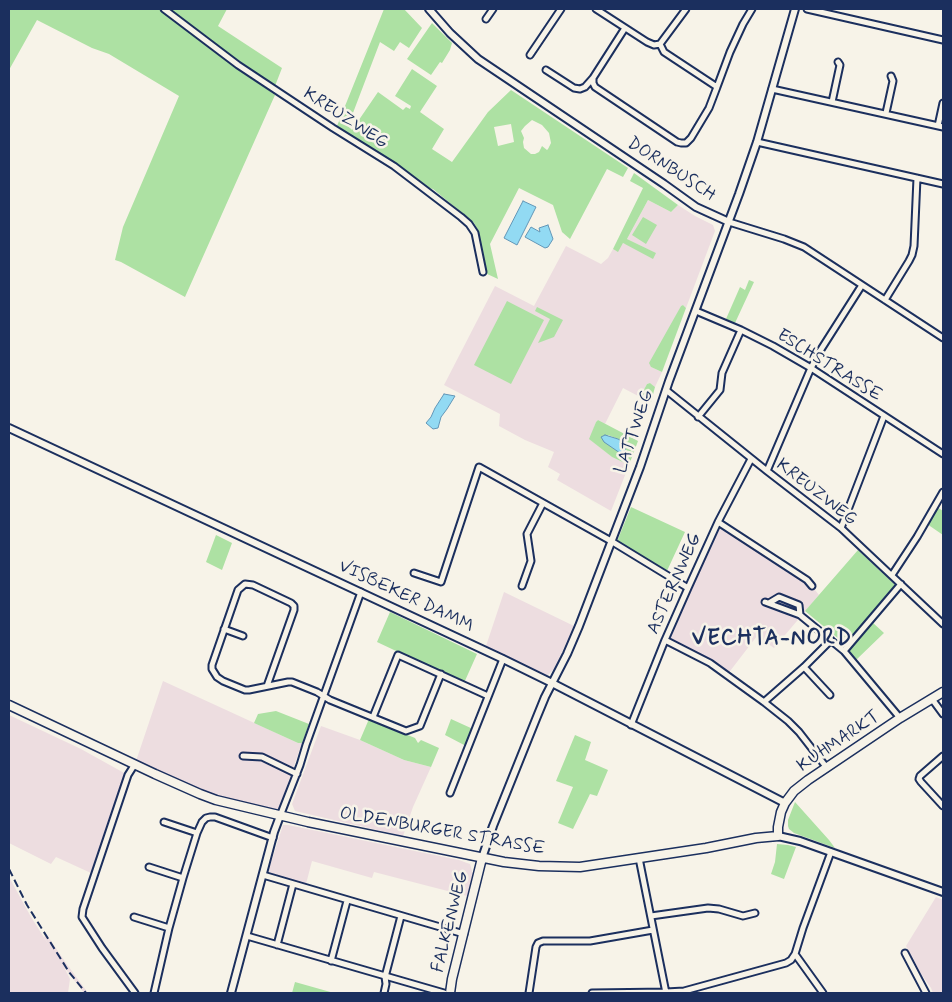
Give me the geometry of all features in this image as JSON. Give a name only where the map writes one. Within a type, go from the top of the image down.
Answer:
[{"type":"main road","name":"KUHMARKT","points":[[778,836],[779,820],[784,804],[794,791],[900,718],[943,692]]},
{"type":"main road","name":"OLDENBURGER STRASSE","points":[[9,705],[200,794],[280,816],[482,858],[525,865],[565,867],[596,865],[778,836]]},
{"type":"main road","name":"FALKENWEG","points":[[450,993],[482,858]]},
{"type":"street","name":"KREUZWEG","points":[[164,9],[238,65],[394,166],[461,217],[475,233],[483,272]]},
{"type":"street","name":"DORNBUSCH","points":[[429,9],[450,33],[478,59],[696,207],[729,222],[784,239],[804,248],[943,338]]},
{"type":"street","points":[[486,19],[493,9]]},
{"type":"street","points":[[530,55],[561,9]]},
{"type":"street","points":[[596,9],[646,42],[654,45],[660,44],[686,9]]},
{"type":"street","points":[[593,78],[595,87],[677,142],[686,143],[709,108],[730,52],[752,9]]},
{"type":"street","name":"LATTWEG","points":[[482,858],[536,719],[572,642],[643,458],[666,390],[740,194],[795,9]]},
{"type":"street","points":[[807,9],[943,40]]},
{"type":"street","points":[[546,70],[574,88],[580,89],[585,87],[593,78],[625,28]]},
{"type":"street","points":[[660,44],[664,52],[717,87]]},
{"type":"street","points":[[832,102],[840,65],[838,62]]},
{"type":"street","points":[[886,113],[893,81],[891,76]]},
{"type":"street","points":[[772,89],[941,126],[943,103]]},
{"type":"street","points":[[756,142],[943,184]]},
{"type":"street","points":[[884,300],[912,255],[917,178]]},
{"type":"street","points":[[767,471],[812,368],[830,334],[862,285]]},
{"type":"street","name":"ESCHSTRASSE","points":[[696,311],[741,330],[812,368],[943,454]]},
{"type":"street","points":[[698,417],[720,390],[722,373],[741,330]]},
{"type":"street","name":"KREUZWEG","points":[[666,390],[751,459],[842,528],[943,624]]},
{"type":"street","points":[[842,528],[884,416]]},
{"type":"street","name":"VISBEKER DAMM","points":[[9,428],[552,683],[784,804]]},
{"type":"street","name":"ASTERNWEG","points":[[632,724],[688,588],[718,522],[751,459]]},
{"type":"street","points":[[414,573],[441,582],[480,467],[611,541],[688,588]]},
{"type":"street","points":[[892,574],[917,537],[943,492]]},
{"type":"street","points":[[522,586],[531,561],[527,534],[543,503]]},
{"type":"street","points":[[718,522],[807,580],[812,586]]},
{"type":"street","points":[[267,686],[294,606],[253,585],[245,584],[238,590],[212,664],[212,669],[217,677],[245,690],[292,682],[317,692],[330,700],[406,731],[420,726],[440,674]]},
{"type":"street","points":[[844,651],[901,584]]},
{"type":"street","points":[[231,993],[276,827],[297,774],[323,695],[361,592]]},
{"type":"street","points":[[800,615],[798,604],[778,597],[767,602],[800,615],[844,651],[900,718]]},
{"type":"street","points":[[224,630],[243,636]]},
{"type":"street","points":[[665,640],[710,663],[764,702],[799,732],[827,768]]},
{"type":"street","points":[[764,702],[831,640]]},
{"type":"street","points":[[373,718],[398,655],[488,696]]},
{"type":"street","points":[[450,793],[503,660]]},
{"type":"street","points":[[804,667],[830,696]]},
{"type":"street","points":[[932,699],[943,714]]},
{"type":"street","points":[[243,756],[262,757],[297,774]]},
{"type":"street","points":[[943,756],[919,779],[943,806]]},
{"type":"street","points":[[135,764],[128,775],[83,909],[82,917],[135,993]]},
{"type":"street","points":[[154,993],[183,878],[202,822],[206,818],[215,817],[273,838]]},
{"type":"street","points":[[164,822],[197,834]]},
{"type":"street","name":"OLDENBURGER STRASSE","points":[[778,836],[800,841],[943,892]]},
{"type":"street","points":[[592,993],[683,992],[786,963],[795,954],[831,852]]},
{"type":"street","points":[[639,858],[666,993]]},
{"type":"street","points":[[150,867],[183,878]]},
{"type":"street","points":[[263,876],[464,934]]},
{"type":"street","points":[[277,945],[293,884]]},
{"type":"street","points":[[331,961],[347,900]]},
{"type":"street","points":[[651,916],[708,908],[719,908],[743,916],[755,913]]},
{"type":"street","points":[[134,916],[169,928]]},
{"type":"street","points":[[384,993],[401,916]]},
{"type":"street","points":[[529,993],[538,943],[543,941],[590,941],[653,930]]},
{"type":"street","points":[[247,936],[444,993]]},
{"type":"street","points":[[906,953],[926,993]]},
{"type":"street","points":[[795,954],[823,993]]},
{"type":"shaded area","points":[[648,200],[671,212],[678,205],[713,225],[715,231],[686,308],[683,305],[681,306],[651,367],[662,372],[655,387],[650,383],[647,384],[640,397],[623,388],[605,424],[598,420],[596,422],[590,439],[612,457],[629,465],[611,511],[557,480],[560,474],[548,467],[554,452],[525,440],[499,426],[500,414],[444,385],[495,286],[534,306],[566,246],[601,264],[608,258],[613,249],[617,251],[623,243],[655,253],[627,239]]},
{"type":"shaded area","points":[[718,522],[807,580],[819,595],[774,648],[757,636],[727,675],[665,640]]},
{"type":"shaded area","points":[[504,592],[574,626],[554,669],[548,675],[486,646]]},
{"type":"shaded area","points":[[163,681],[298,743],[302,743],[281,803],[280,816],[237,805],[135,764]]},
{"type":"shaded area","points":[[9,715],[81,749],[126,774],[91,873],[56,857],[51,864],[9,843]]},
{"type":"shaded area","points":[[321,726],[360,740],[404,760],[431,767],[413,807],[403,836],[295,811],[292,804]]},
{"type":"shaded area","points":[[283,825],[459,860],[470,864],[473,874],[467,896],[374,872],[372,878],[312,861],[306,884],[268,872]]},
{"type":"shaded area","points":[[9,877],[31,917],[50,947],[44,937],[47,935],[88,993],[84,993],[64,967],[70,979],[68,993],[9,993]]},
{"type":"shaded area","points":[[936,897],[943,900],[943,993],[933,993],[906,946]]},
{"type":"green space","points":[[9,9],[227,9],[218,26],[282,68],[275,86],[205,37],[203,41],[275,95],[185,297],[115,260],[123,227],[179,96],[109,54],[92,48],[37,20],[9,70]]},
{"type":"green space","points":[[384,9],[404,9],[422,28],[409,48],[400,42],[394,51],[380,42],[348,126],[352,130],[378,92],[403,110],[406,107],[410,109],[411,106],[395,96],[412,69],[437,86],[420,112],[444,129],[432,149],[452,162],[488,112],[511,90],[628,168],[623,177],[607,169],[570,239],[562,232],[553,205],[519,188],[490,244],[498,279],[485,273],[478,230],[474,223],[433,189],[337,126]],"holes":[[[532,120],[542,125],[549,133],[551,143],[547,150],[542,146],[539,152],[535,154],[531,154],[524,148],[524,138],[521,131]],[[511,124],[514,142],[498,146],[494,127]]]},
{"type":"green space","points":[[432,23],[452,43],[442,63],[440,62],[431,75],[407,59]]},
{"type":"green space","points":[[634,173],[678,205],[671,212],[648,200],[627,239],[656,253],[653,259],[623,243],[618,252],[613,249],[643,188],[630,181]]},
{"type":"green space","points":[[643,217],[657,225],[646,244],[632,235]]},
{"type":"green space","points":[[749,280],[754,282],[735,323],[726,319],[740,287],[745,290]]},
{"type":"green space","points":[[507,301],[544,320],[511,384],[474,365]]},
{"type":"green space","points":[[683,305],[686,308],[662,372],[651,367],[649,363]]},
{"type":"green space","points":[[537,307],[563,320],[554,337],[538,343],[550,319],[535,311]]},
{"type":"green space","points":[[650,383],[655,387],[651,402],[640,397],[647,384]]},
{"type":"green space","points":[[598,420],[638,441],[629,465],[612,457],[589,439]],"holes":[[[608,435],[627,444],[623,453],[610,446]]]},
{"type":"green space","points":[[631,507],[685,532],[666,573],[618,543]]},
{"type":"green space","points":[[937,507],[943,511],[943,535],[927,524]]},
{"type":"green space","points":[[216,535],[232,543],[222,570],[206,562]]},
{"type":"green space","points":[[858,550],[895,585],[845,644],[805,611]]},
{"type":"green space","points":[[390,612],[477,654],[464,683],[377,642]]},
{"type":"green space","points":[[872,622],[884,633],[856,660],[848,651]]},
{"type":"green space","points":[[276,711],[309,724],[302,743],[298,743],[254,723],[258,714]]},
{"type":"green space","points":[[369,719],[415,738],[418,743],[421,740],[439,748],[431,767],[404,760],[360,740]]},
{"type":"green space","points":[[451,719],[473,729],[466,746],[445,735]]},
{"type":"green space","points":[[575,735],[591,742],[585,760],[608,770],[597,796],[590,794],[573,829],[558,823],[573,787],[556,781]]},
{"type":"green space","points":[[795,802],[835,848],[794,833],[789,829],[788,820]]},
{"type":"green space","points":[[777,844],[796,847],[784,879],[771,874],[775,862]]},
{"type":"green space","points":[[295,982],[334,993],[292,993]]},
{"type":"water","points":[[523,201],[536,207],[517,245],[504,238]]},
{"type":"water","points":[[548,225],[553,239],[548,247],[545,248],[525,237],[531,227],[540,232],[539,228]]},
{"type":"water","points":[[444,394],[455,396],[441,417],[438,428],[433,429],[426,423]]},
{"type":"water","points":[[605,435],[627,444],[624,453],[620,453],[604,442],[601,437]]},
{"type":"railway","points":[[9,869],[27,905],[69,972],[86,993]]},
{"type":"district","name":"VECHTA-NORD","points":[[772,639]]}]
